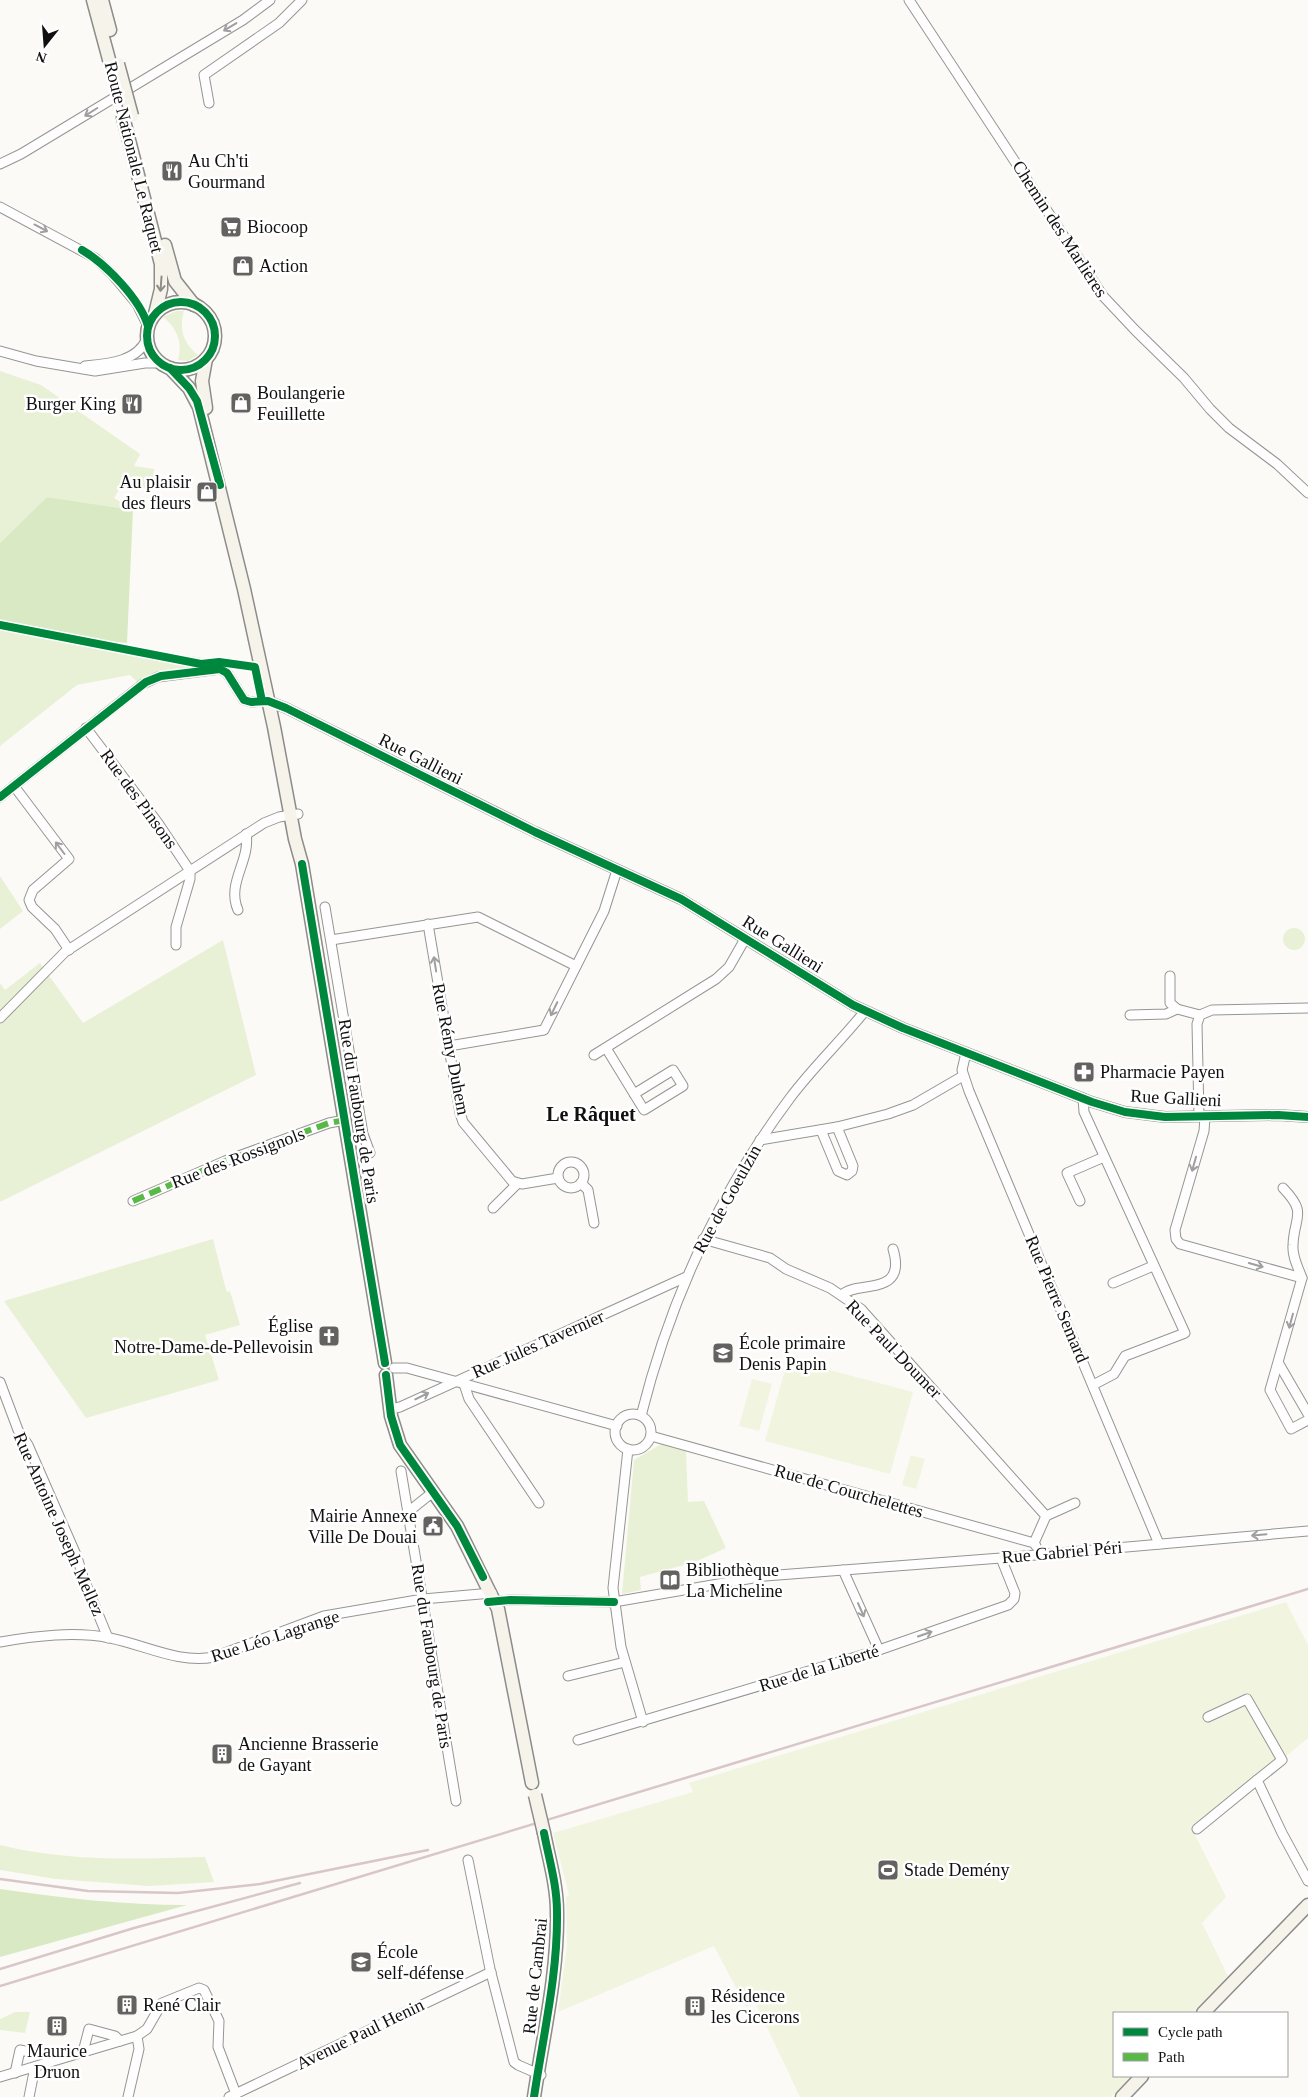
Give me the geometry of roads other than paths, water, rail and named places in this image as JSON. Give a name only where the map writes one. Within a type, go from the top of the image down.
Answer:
[{"type":"main road","name":"Route Nationale Le Raquet","points":[[93,0],[114,65],[174,277],[180,289],[194,305]]},
{"type":"main road","name":"Route Nationale Le Raquet","points":[[102,0],[114,65]]},
{"type":"main road","name":"Route Nationale Le Raquet","points":[[128,117],[161,264],[161,289],[150,326]]},
{"type":"main road","points":[[181,302],[194,305],[207,315],[214,328],[214,344],[200,364],[189,369],[181,370],[165,365],[152,354],[150,326],[161,309],[172,303],[181,302]]},
{"type":"main road","points":[[206,358],[202,381],[204,398],[247,565],[274,702]]},
{"type":"main road","name":"Rue du Faubourg de Paris","points":[[165,365],[189,388],[200,407],[226,510],[261,666],[274,702],[388,1369],[390,1409],[394,1427],[403,1450],[458,1526],[483,1577],[490,1597],[516,1723],[534,1789]]},
{"type":"main road","name":"Rue de Cambrai","points":[[534,1789],[556,1895],[557,1937],[540,2070],[539,2097]]},
{"type":"main road","points":[[1204,2012],[1307,1909]]},
{"type":"main road","name":"Rue de Cambrai","points":[[534,2097],[540,2070]]},
{"type":"main road","points":[[1122,2097],[1141,2077]]},
{"type":"street","points":[[0,164],[64,129],[243,20],[270,0]]},
{"type":"street","points":[[210,103],[204,75],[279,23],[302,0]]},
{"type":"street","name":"Chemin des Marlières","points":[[909,0],[1103,296],[1184,378],[1229,428],[1277,464],[1308,493]]},
{"type":"street","points":[[0,207],[95,258],[112,274],[137,304],[150,326],[140,349],[129,357],[110,363],[73,367]]},
{"type":"street","points":[[0,351],[36,361],[101,371],[138,364],[165,365]]},
{"type":"street","points":[[0,797],[146,682],[161,676],[220,669],[227,673],[244,700],[251,702],[274,702]]},
{"type":"street","name":"Rue Gallieni","points":[[274,702],[535,832],[681,899],[865,1011],[966,1053],[1083,1098],[1135,1114],[1165,1117],[1278,1115],[1308,1117]]},
{"type":"street","name":"Rue des Pinsons","points":[[86,728],[158,823],[190,871]]},
{"type":"street","points":[[14,786],[69,859],[30,893],[29,900],[32,908],[54,929],[69,950]]},
{"type":"street","points":[[0,1018],[69,950],[246,834],[272,819],[294,814]]},
{"type":"street","points":[[238,910],[234,899],[234,891],[246,844],[246,834]]},
{"type":"street","points":[[449,1046],[544,1030],[604,912],[617,870]]},
{"type":"street","points":[[176,944],[176,927],[190,878],[190,871]]},
{"type":"street","name":"Rue du Faubourg de Paris","points":[[325,907],[363,1134],[370,1153]]},
{"type":"street","points":[[331,940],[480,917],[576,966]]},
{"type":"street","name":"Rue Rémy Duhem","points":[[428,924],[463,1122],[509,1179],[517,1184]]},
{"type":"street","points":[[594,1055],[716,979],[728,967],[745,939]]},
{"type":"street","points":[[1170,976],[1170,1003],[1177,1009],[1200,1016]]},
{"type":"street","points":[[1305,1276],[1180,1244],[1176,1239],[1175,1230],[1204,1131],[1197,1024],[1200,1016],[1212,1010],[1308,1008]]},
{"type":"street","points":[[1130,1015],[1166,1014],[1177,1009]]},
{"type":"street","name":"Rue de Goeulzin","points":[[641,1416],[660,1347],[686,1276],[738,1174],[760,1140],[802,1083],[865,1011]]},
{"type":"street","points":[[606,1048],[634,1094],[644,1110],[683,1086],[673,1070],[634,1094]]},
{"type":"street","name":"Rue Pierre Semard","points":[[966,1053],[962,1066],[964,1076],[1159,1544]]},
{"type":"street","points":[[760,1140],[873,1119],[905,1108],[964,1076]]},
{"type":"street","points":[[1083,1098],[1084,1112],[1185,1333],[1125,1356],[1114,1374],[1093,1385]]},
{"type":"street","name":"Rue des Rossignols","points":[[133,1201],[225,1161],[329,1123],[345,1120]]},
{"type":"street","points":[[822,1130],[838,1172],[847,1174],[852,1171],[853,1166],[837,1127]]},
{"type":"street","points":[[1080,1201],[1067,1173],[1104,1157]]},
{"type":"street","points":[[568,1162],[580,1165],[584,1177],[575,1188],[568,1188],[561,1184],[558,1178],[558,1171],[568,1162]]},
{"type":"street","points":[[493,1208],[517,1184],[558,1178]]},
{"type":"street","points":[[581,1183],[588,1190],[594,1223]]},
{"type":"street","points":[[1282,1188],[1296,1202],[1299,1213],[1293,1248],[1295,1261],[1305,1276]]},
{"type":"street","name":"Rue Paul Doumer","points":[[704,1239],[770,1258],[786,1269],[824,1284],[842,1295],[867,1315],[1046,1516]]},
{"type":"street","points":[[842,1295],[847,1290],[877,1285],[889,1278],[894,1272],[895,1265],[893,1249]]},
{"type":"street","points":[[1113,1283],[1153,1266]]},
{"type":"street","name":"Rue Jules Tavernier","points":[[390,1409],[402,1406],[686,1276]]},
{"type":"street","points":[[1305,1276],[1270,1390],[1291,1429],[1308,1420]]},
{"type":"street","points":[[1279,1364],[1307,1408]]},
{"type":"street","points":[[388,1369],[405,1368],[617,1426]]},
{"type":"street","name":"Rue Antoine Joseph Mellez","points":[[0,1382],[18,1430],[28,1444],[78,1557],[83,1577],[108,1638]]},
{"type":"street","points":[[464,1384],[469,1399],[538,1503]]},
{"type":"street","points":[[635,1414],[641,1416],[649,1424],[651,1436],[642,1447],[628,1449],[617,1440],[617,1426],[626,1416],[635,1414]]},
{"type":"street","name":"Rue de Courchelettes","points":[[651,1436],[1034,1543]]},
{"type":"street","points":[[628,1449],[613,1582],[614,1602],[625,1662],[642,1722]]},
{"type":"street","name":"Rue du Faubourg de Paris","points":[[401,1471],[456,1801]]},
{"type":"street","points":[[408,1512],[433,1492]]},
{"type":"street","points":[[1039,1554],[1034,1543],[1046,1516],[1075,1503]]},
{"type":"street","name":"Rue Gabriel Péri","points":[[614,1602],[755,1577],[1308,1531]]},
{"type":"street","name":"Rue de la Liberté","points":[[578,1740],[879,1650],[1011,1603],[1015,1593],[1001,1558]]},
{"type":"street","points":[[843,1570],[879,1650]]},
{"type":"street","name":"Rue Léo Lagrange","points":[[0,1642],[56,1636],[108,1638],[176,1656],[202,1659],[214,1657],[324,1616],[423,1599],[490,1597],[614,1602]]},
{"type":"street","points":[[568,1676],[625,1662]]},
{"type":"street","points":[[1197,1829],[1282,1760],[1247,1699],[1208,1717]]},
{"type":"street","points":[[1257,1780],[1282,1833],[1308,1881]]},
{"type":"street","name":"Rue de Cambrai","points":[[468,1860],[491,1972],[514,2062],[518,2065],[540,2070]]},
{"type":"street","name":"Avenue Paul Henin","points":[[233,2095],[491,1972]]},
{"type":"street","points":[[0,2077],[137,2036],[147,2029],[162,2003],[195,1988],[202,1988],[218,2017],[218,2046],[233,2095]]},
{"type":"street","points":[[83,2052],[89,2029],[115,2036],[120,2041]]},
{"type":"street","points":[[128,2097],[139,2049],[137,2036]]},
{"type":"street","points":[[15,2073],[20,2050],[45,2055],[50,2062]]},
{"type":"street","points":[[29,2097],[35,2066]]},
{"type":"railway","points":[[0,1986],[1308,1589]]},
{"type":"railway","points":[[0,1879],[88,1891],[178,1893],[260,1884],[428,1850]]},
{"type":"railway","points":[[0,1969],[134,1928],[300,1883]]},
{"type":"place","name":"Au Ch'ti Gourmand","points":[[172,171]]},
{"type":"place","name":"Biocoop","points":[[231,227]]},
{"type":"place","name":"Action","points":[[243,266]]},
{"type":"place","name":"Boulangerie Feuillette","points":[[241,403]]},
{"type":"place","name":"Burger King","points":[[132,404]]},
{"type":"place","name":"Au plaisir des fleurs","points":[[207,492]]},
{"type":"place","name":"Pharmacie Payen","points":[[1084,1072]]},
{"type":"place","name":"Église Notre-Dame-de-Pellevoisin","points":[[329,1336]]},
{"type":"place","name":"École primaire Denis Papin","points":[[723,1353]]},
{"type":"place","name":"Mairie Annexe Ville De Douai","points":[[433,1526]]},
{"type":"place","name":"Bibliothèque La Micheline","points":[[670,1580]]},
{"type":"place","name":"Ancienne Brasserie de Gayant","points":[[222,1754]]},
{"type":"place","name":"Stade Demény","points":[[888,1870]]},
{"type":"place","name":"École self-défense","points":[[361,1962]]},
{"type":"place","name":"René Clair","points":[[127,2005]]},
{"type":"place","name":"Résidence les Cicerons","points":[[695,2006]]},
{"type":"place","name":"Maurice Druon","points":[[57,2026]]},
{"type":"district","name":"Le Râquet","points":[[591,1114]]}]
